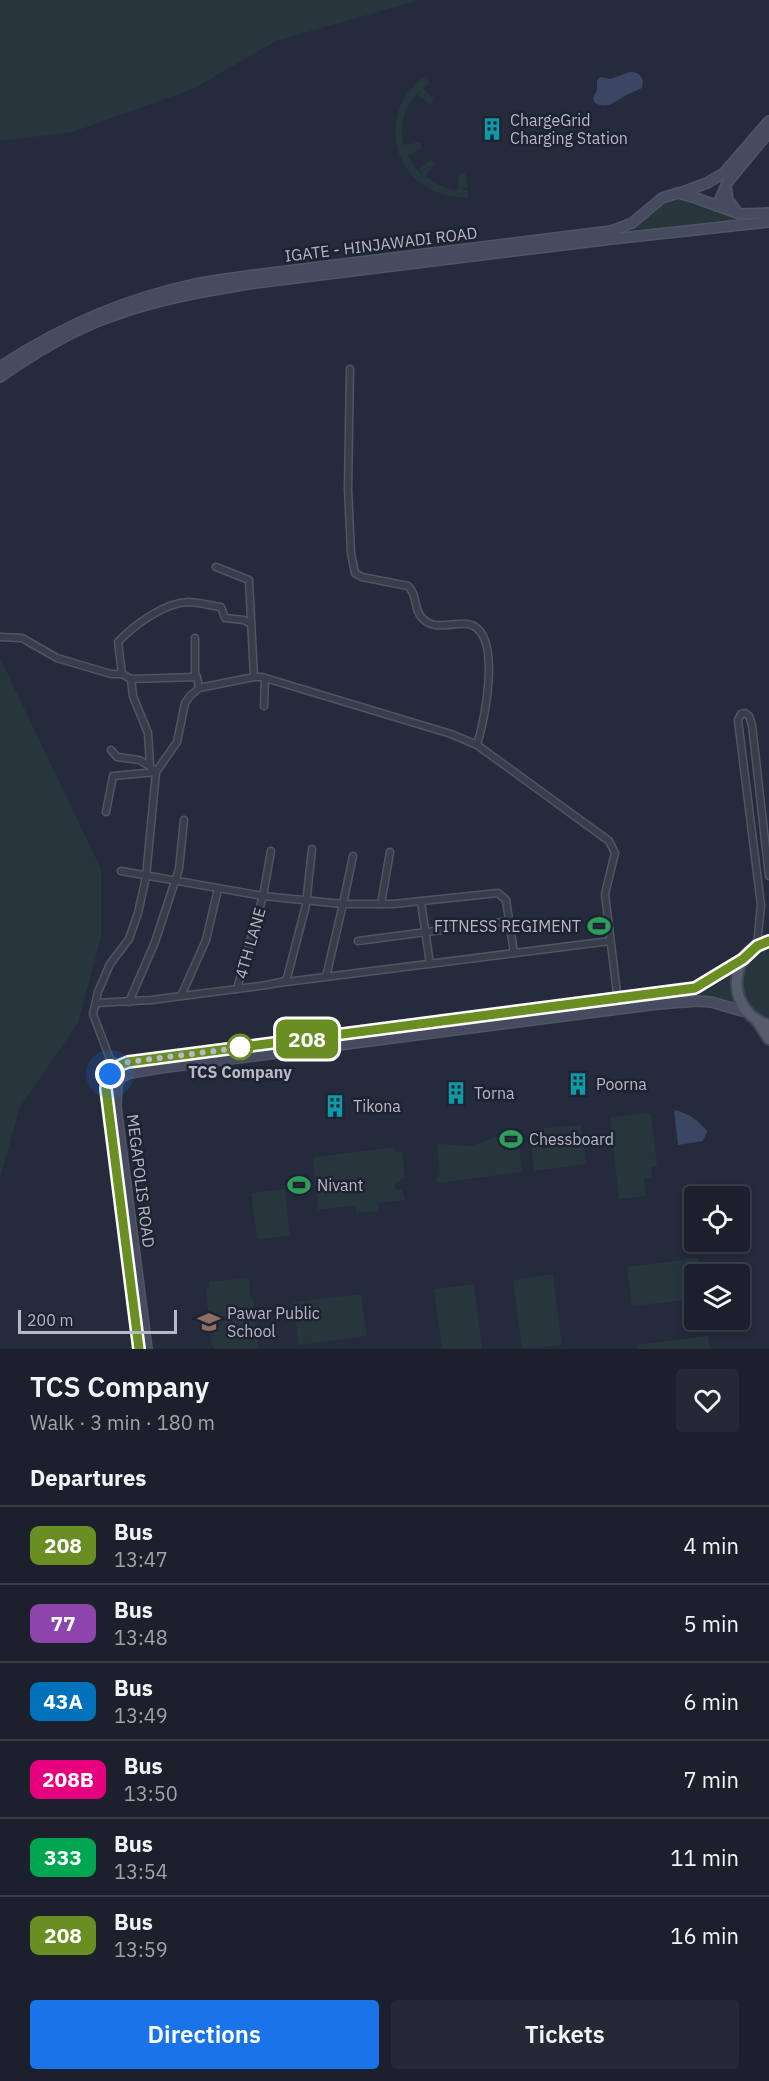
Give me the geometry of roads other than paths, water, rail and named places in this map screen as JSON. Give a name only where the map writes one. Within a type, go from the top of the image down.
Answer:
[{"type":"main road","points":[[769,941],[757,946],[743,959],[736,978],[738,997],[769,1039]]},
{"type":"main road","points":[[752,1016],[769,1024]]},
{"type":"street","name":"IGATE - HINJAWADI ROAD","points":[[0,367],[56,332],[100,312],[148,295],[195,284],[611,231],[627,226],[662,198],[707,183],[724,172],[769,121]]},
{"type":"street","points":[[717,206],[727,183],[769,132]]},
{"type":"street","points":[[727,183],[728,200],[740,214]]},
{"type":"street","points":[[678,193],[740,214],[769,213]]},
{"type":"street","name":"IGATE - HINJAWADI ROAD","points":[[0,377],[60,339],[103,319],[151,303],[197,292],[628,237],[769,222]]},
{"type":"street","points":[[627,226],[628,237]]},
{"type":"street","points":[[350,369],[348,489],[351,553],[355,573],[363,577],[408,586],[413,591],[417,611],[423,620],[434,624],[467,624],[477,628],[485,637],[488,688],[484,723],[477,745]]},
{"type":"street","points":[[216,567],[249,580],[254,677]]},
{"type":"street","points":[[122,674],[118,642],[148,617],[174,605],[188,602],[221,607],[225,618],[244,620],[251,624]]},
{"type":"street","points":[[0,637],[22,638],[57,658],[111,674],[122,674],[131,679],[195,677]]},
{"type":"street","points":[[195,638],[195,677],[197,677],[199,687]]},
{"type":"street","points":[[619,1010],[605,894],[608,873],[615,853],[609,841],[477,745],[451,734],[265,678],[254,677],[199,687],[190,696],[185,703],[177,742],[156,772],[146,877],[138,913],[129,939],[110,964],[93,1014],[110,1059],[120,1065],[124,1075],[160,1068],[619,1010],[658,1004],[711,1002],[752,1016]]},
{"type":"street","points":[[264,706],[265,678]]},
{"type":"street","points":[[131,679],[133,696],[148,733],[150,765]]},
{"type":"street","points":[[757,946],[761,905],[738,720],[741,714],[745,713],[752,724],[769,876]]},
{"type":"street","points":[[111,750],[117,758],[139,760],[150,765],[156,772]]},
{"type":"street","points":[[106,812],[113,776],[156,772]]},
{"type":"street","points":[[129,1002],[155,942],[179,869],[184,820]]},
{"type":"street","points":[[278,983],[287,978],[306,905],[312,849]]},
{"type":"street","name":"4TH LANE","points":[[237,989],[263,896],[271,851]]},
{"type":"street","points":[[381,904],[390,852]]},
{"type":"street","points":[[326,977],[352,856]]},
{"type":"street","points":[[121,871],[263,896],[343,904],[421,902],[498,893],[506,900],[514,953]]},
{"type":"street","points":[[181,996],[206,940],[218,889]]},
{"type":"street","points":[[421,902],[430,964]]},
{"type":"street","points":[[357,941],[510,921]]},
{"type":"street","points":[[96,1003],[181,996],[610,941]]},
{"type":"street","points":[[120,1065],[128,1062],[695,988],[743,959]]},
{"type":"street","name":"MEGAPOLIS ROAD","points":[[120,1065],[108,1077],[106,1089],[139,1349]]},
{"type":"street","name":"MEGAPOLIS ROAD","points":[[124,1075],[117,1084],[116,1107],[147,1349]]},
{"type":"water","points":[[630,72],[641,76],[642,88],[610,104],[595,103],[593,98],[597,90],[597,80],[601,77],[610,79]]},
{"type":"water","points":[[674,1110],[688,1115],[704,1127],[707,1131],[703,1141],[678,1145]]},
{"type":"place","name":"ChargeGrid Charging Station","points":[[492,129]]},
{"type":"place","name":"FITNESS REGIMENT","points":[[599,926]]},
{"type":"place","name":"TCS Company","points":[[240,1047]]},
{"type":"place","name":"Poorna","points":[[578,1084]]},
{"type":"place","name":"Torna","points":[[456,1093]]},
{"type":"place","name":"Tikona","points":[[335,1106]]},
{"type":"place","name":"Chessboard","points":[[511,1139]]},
{"type":"place","name":"Nivant","points":[[299,1185]]},
{"type":"place","name":"Pawar Public School","points":[[209,1322]]}]
